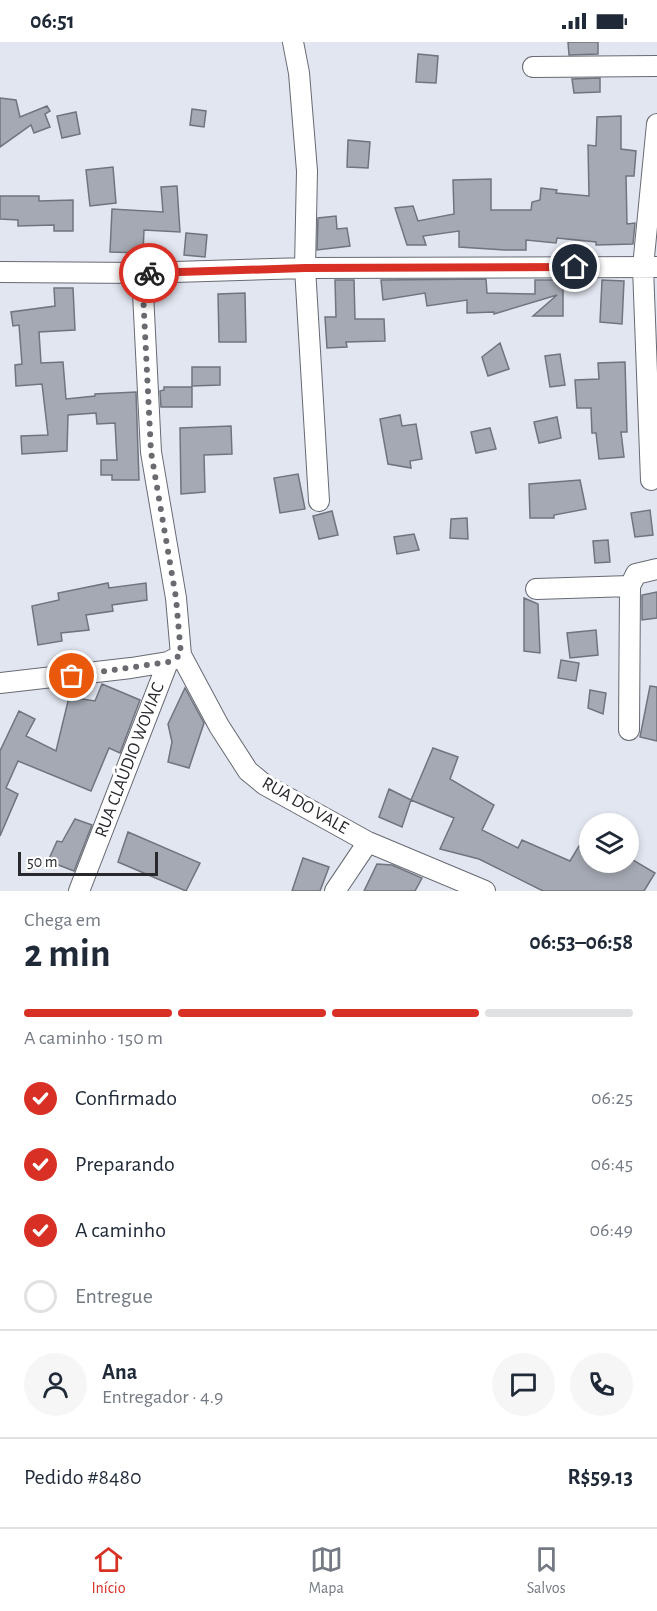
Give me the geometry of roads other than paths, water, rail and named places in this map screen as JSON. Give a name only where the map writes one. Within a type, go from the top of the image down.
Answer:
[{"type":"street","points":[[293,42],[299,73],[308,171],[305,268],[319,501]]},
{"type":"street","points":[[533,67],[657,66]]},
{"type":"street","points":[[651,480],[650,267],[657,124]]},
{"type":"street","points":[[0,272],[142,273],[305,268],[650,267]]},
{"type":"street","points":[[0,683],[175,658],[176,598],[151,452],[142,273]]},
{"type":"street","points":[[536,589],[632,581],[643,572],[657,569]]},
{"type":"street","points":[[629,730],[632,581]]},
{"type":"street","name":"RUA DO VALE","points":[[175,658],[248,771],[265,785],[368,842],[486,891]]},
{"type":"street","name":"RUA CLAÚDIO WOVIAC","points":[[79,891],[175,658]]},
{"type":"street","points":[[335,891],[368,842]]}]
